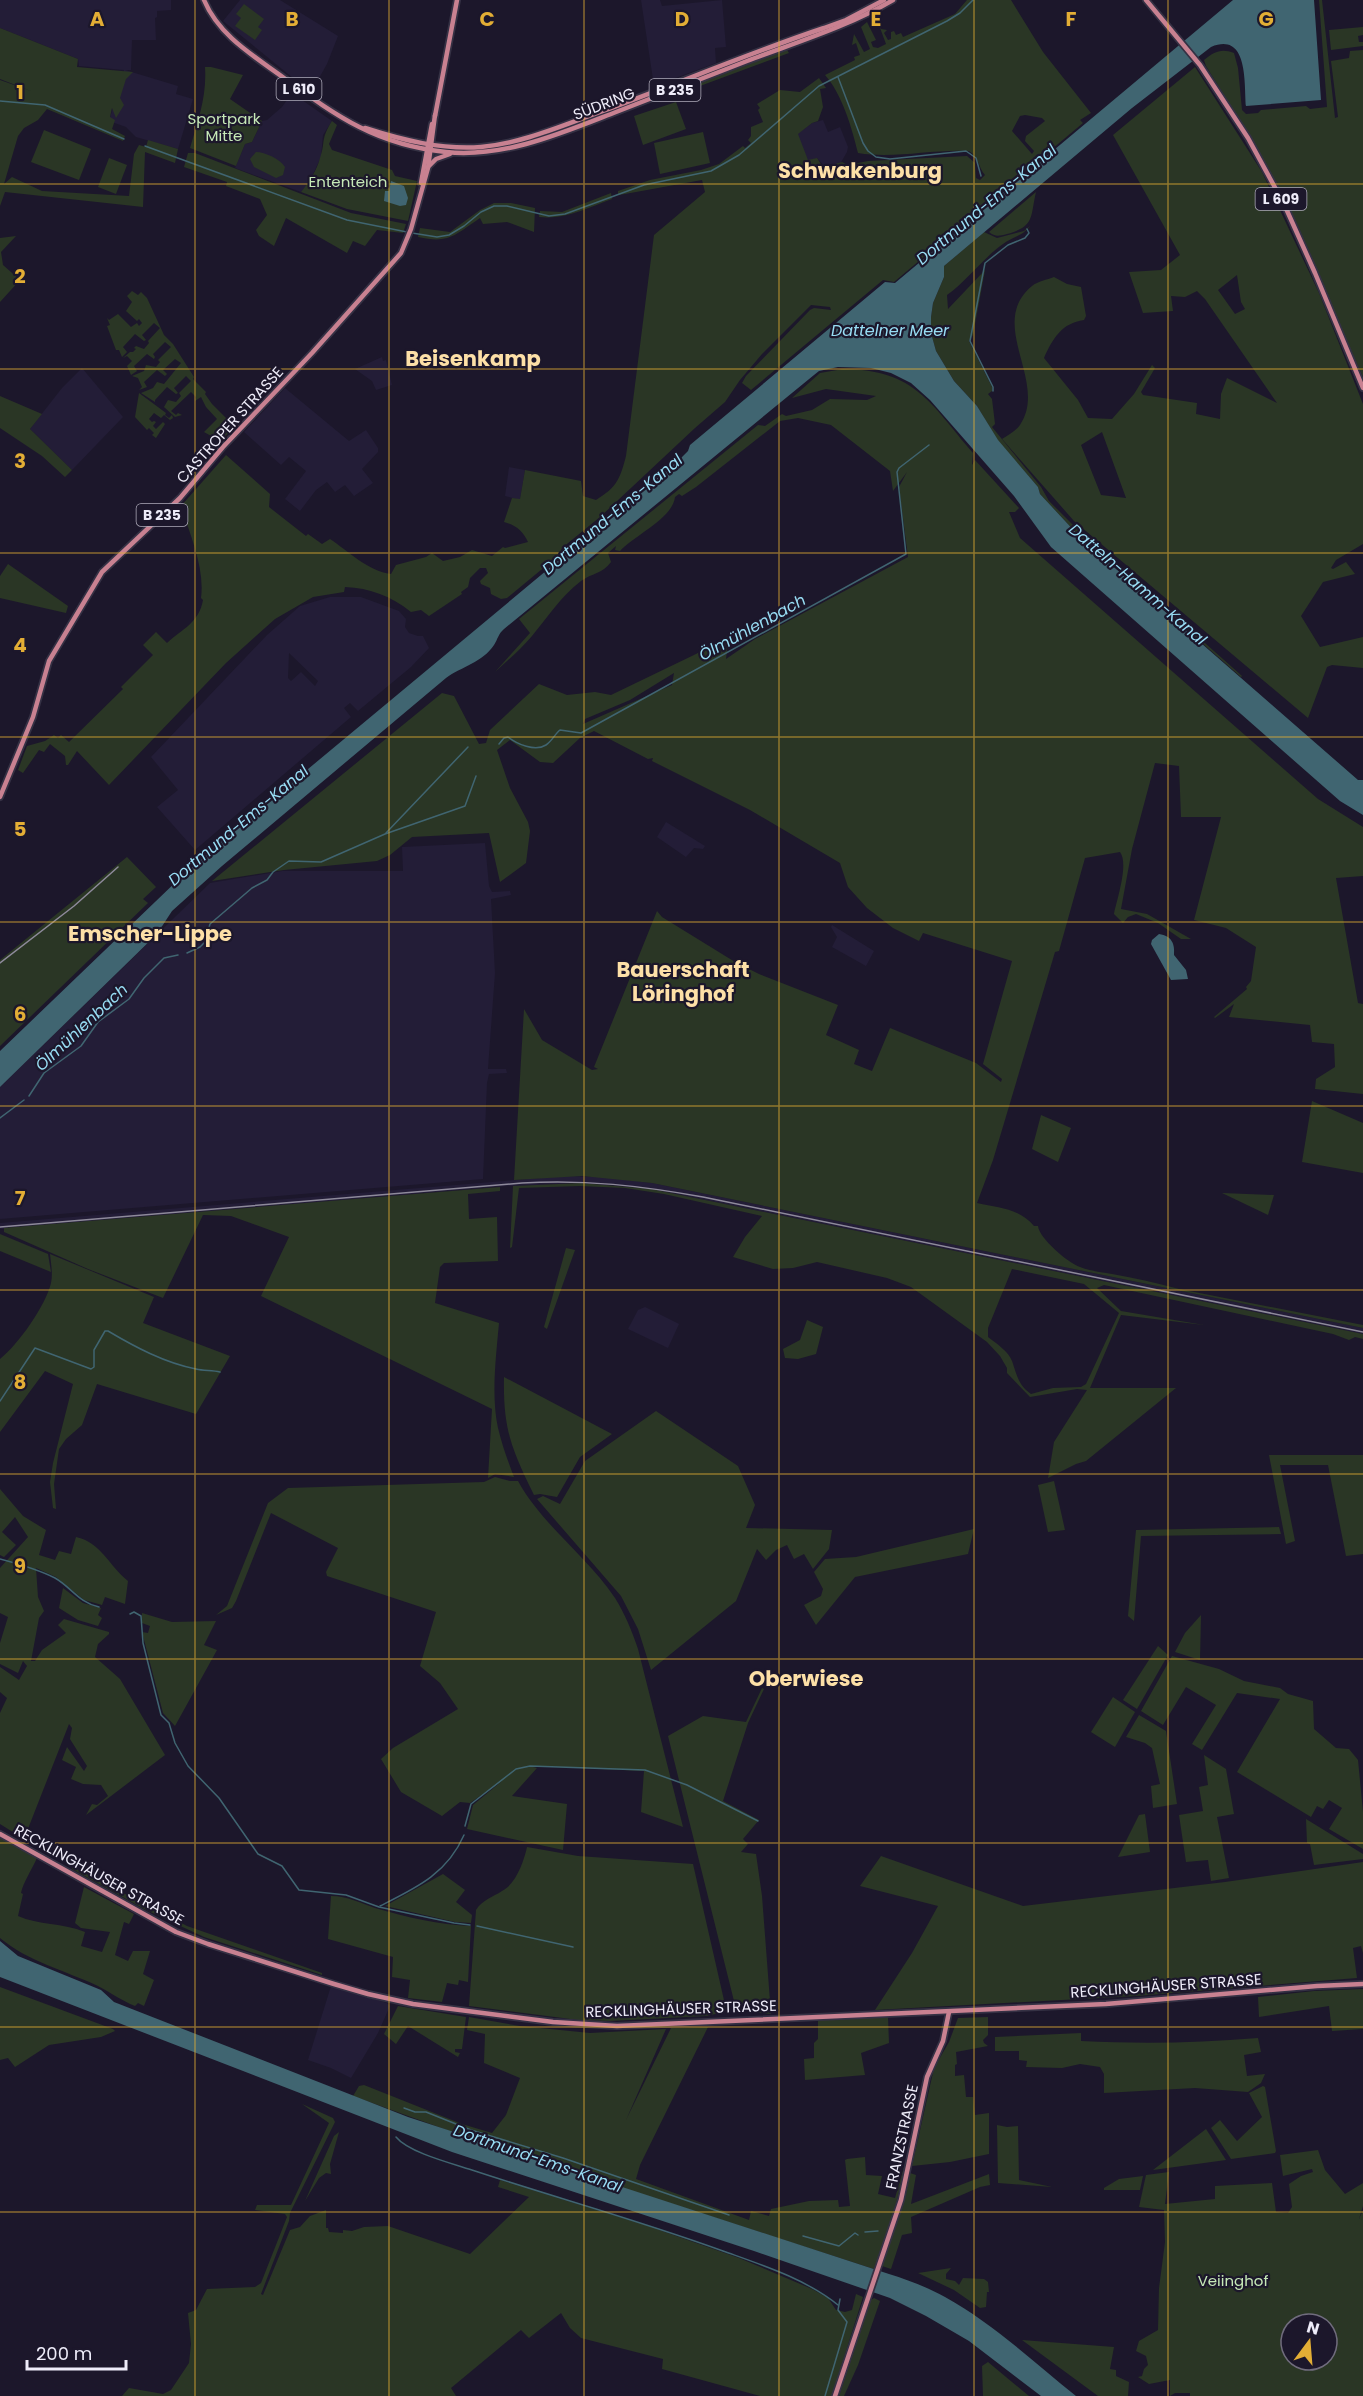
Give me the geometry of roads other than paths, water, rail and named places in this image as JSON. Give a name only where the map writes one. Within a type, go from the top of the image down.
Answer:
[{"type":"main road","name":"SÜDRING","points":[[204,0],[216,23],[234,40],[310,97],[349,122],[385,140],[460,153],[495,151],[552,136],[836,29],[893,0]]},
{"type":"main road","name":"CASTROPER STRASSE","points":[[419,198],[457,0]]},
{"type":"main road","name":"SÜDRING","points":[[429,147],[480,147],[529,137],[846,20],[884,0]]},
{"type":"main road","name":"L 609","points":[[1146,0],[1200,65],[1248,138],[1284,204],[1363,388]]},
{"type":"main road","name":"CASTROPER STRASSE","points":[[0,797],[33,717],[49,661],[102,572],[180,498],[223,447],[401,253],[411,229],[428,168],[429,147]]},
{"type":"main road","name":"B 235","points":[[428,168],[439,157],[460,153]]},
{"type":"main road","name":"RECKLINGHÄUSER STRASSE","points":[[0,1834],[162,1925],[191,1938],[395,2001],[553,2022],[617,2026],[949,2012],[1106,2004],[1363,1984]]},
{"type":"main road","name":"FRANZSTRASSE","points":[[835,2396],[901,2200],[926,2083],[943,2041],[949,2012]]},
{"type":"water","name":"Dattelner Meer","points":[[1233,0],[1314,0],[1321,100],[1246,106],[1244,74],[1238,53],[1232,47],[1223,44],[1211,47],[1132,108],[944,266],[944,277],[933,303],[931,333],[936,351],[954,381],[977,406],[998,440],[1038,487],[1040,494],[1099,554],[1358,780],[1363,780],[1363,815],[1340,801],[1051,547],[1014,496],[930,400],[911,383],[891,373],[871,368],[838,367],[819,371],[814,375],[504,629],[484,656],[446,678],[222,866],[172,911],[157,934],[0,1087],[0,1051],[181,877],[224,839],[678,461],[688,451],[690,445],[885,282],[895,283]]},
{"type":"water","points":[[391,181],[404,186],[408,198],[406,205],[400,206],[384,201],[385,191],[389,191]]},
{"type":"water","points":[[1159,934],[1172,941],[1174,955],[1186,970],[1188,979],[1171,980],[1151,944]]},
{"type":"water","points":[[0,1941],[18,1956],[101,1990],[114,2002],[408,2117],[924,2287],[945,2297],[979,2319],[1076,2396],[1041,2396],[969,2341],[890,2298],[452,2152],[0,1977]]},
{"type":"waterway","points":[[412,233],[437,237],[449,235],[481,212],[494,206],[507,206],[549,216],[565,214],[644,185],[711,171],[739,155],[819,86],[947,21],[960,13],[973,0]]},
{"type":"waterway","name":"Ölmühlenbach","points":[[838,77],[863,143],[876,157],[890,159],[966,151],[976,158],[981,176]]},
{"type":"waterway","points":[[0,101],[45,105],[124,139]]},
{"type":"waterway","points":[[145,146],[347,220],[407,232]]},
{"type":"waterway","name":"Ölmühlenbach","points":[[993,391],[970,341],[985,263],[1008,245],[1025,238],[1029,233],[1027,229]]},
{"type":"waterway","name":"Ölmühlenbach","points":[[499,744],[508,737],[521,744],[537,748],[550,742],[560,730],[581,733],[906,554],[897,472],[929,445]]},
{"type":"waterway","name":"Ölmühlenbach","points":[[386,833],[468,747]]},
{"type":"waterway","name":"Ölmühlenbach","points":[[187,953],[205,942],[210,924],[252,888],[267,880],[273,872],[289,861],[321,862],[385,834],[465,806],[476,776]]},
{"type":"waterway","name":"Ölmühlenbach","points":[[29,1096],[44,1073],[81,1046],[98,1022],[129,999],[144,978],[164,958],[178,955]]},
{"type":"waterway","name":"Ölmühlenbach","points":[[0,1118],[24,1100]]},
{"type":"waterway","points":[[0,1401],[35,1348],[91,1369],[94,1367],[94,1350],[105,1331],[173,1363],[199,1370],[220,1372]]},
{"type":"waterway","points":[[0,1559],[35,1569],[55,1578],[86,1602],[99,1607]]},
{"type":"waterway","points":[[130,1614],[134,1612],[141,1616],[143,1643],[161,1715],[169,1723],[175,1743],[188,1766],[219,1798],[258,1854],[282,1866],[299,1890],[346,1895],[379,1907],[470,1925]]},
{"type":"waterway","points":[[465,1826],[471,1804],[516,1769],[530,1766],[645,1770],[687,1785],[758,1821]]},
{"type":"waterway","points":[[380,1906],[418,1886],[439,1870],[457,1849],[464,1835]]},
{"type":"waterway","points":[[477,1926],[573,1947]]},
{"type":"waterway","name":"Dortmund-Ems-Kanal","points":[[404,2108],[415,2112],[426,2112],[471,2130],[563,2158],[729,2215]]},
{"type":"waterway","points":[[396,2137],[402,2143],[432,2157],[692,2240],[768,2267],[798,2280],[838,2305]]},
{"type":"waterway","points":[[865,2232],[878,2231]]},
{"type":"waterway","points":[[803,2236],[839,2246],[855,2233],[858,2235]]},
{"type":"waterway","points":[[825,2396],[847,2322],[838,2310],[840,2299]]},
{"type":"railway","points":[[0,963],[74,906],[118,867]]},
{"type":"railway","points":[[0,1227],[522,1183],[613,1184],[703,1197],[1363,1332]]},
{"type":"district","name":"Schwakenburg","points":[[860,171]]},
{"type":"district","name":"Beisenkamp","points":[[473,359]]},
{"type":"district","name":"Emscher-Lippe","points":[[150,934]]},
{"type":"district","name":"Bauerschaft Löringhof","points":[[683,982]]},
{"type":"district","name":"Oberwiese","points":[[806,1679]]},
{"type":"park label","name":"Sportpark Mitte","points":[[224,128]]},
{"type":"park label","name":"Ententeich","points":[[348,182]]},
{"type":"park label","name":"Veiinghof","points":[[1233,2281]]},
{"type":"water label","name":"Datteln-Hamm-Kanal","points":[[1138,584]]}]
